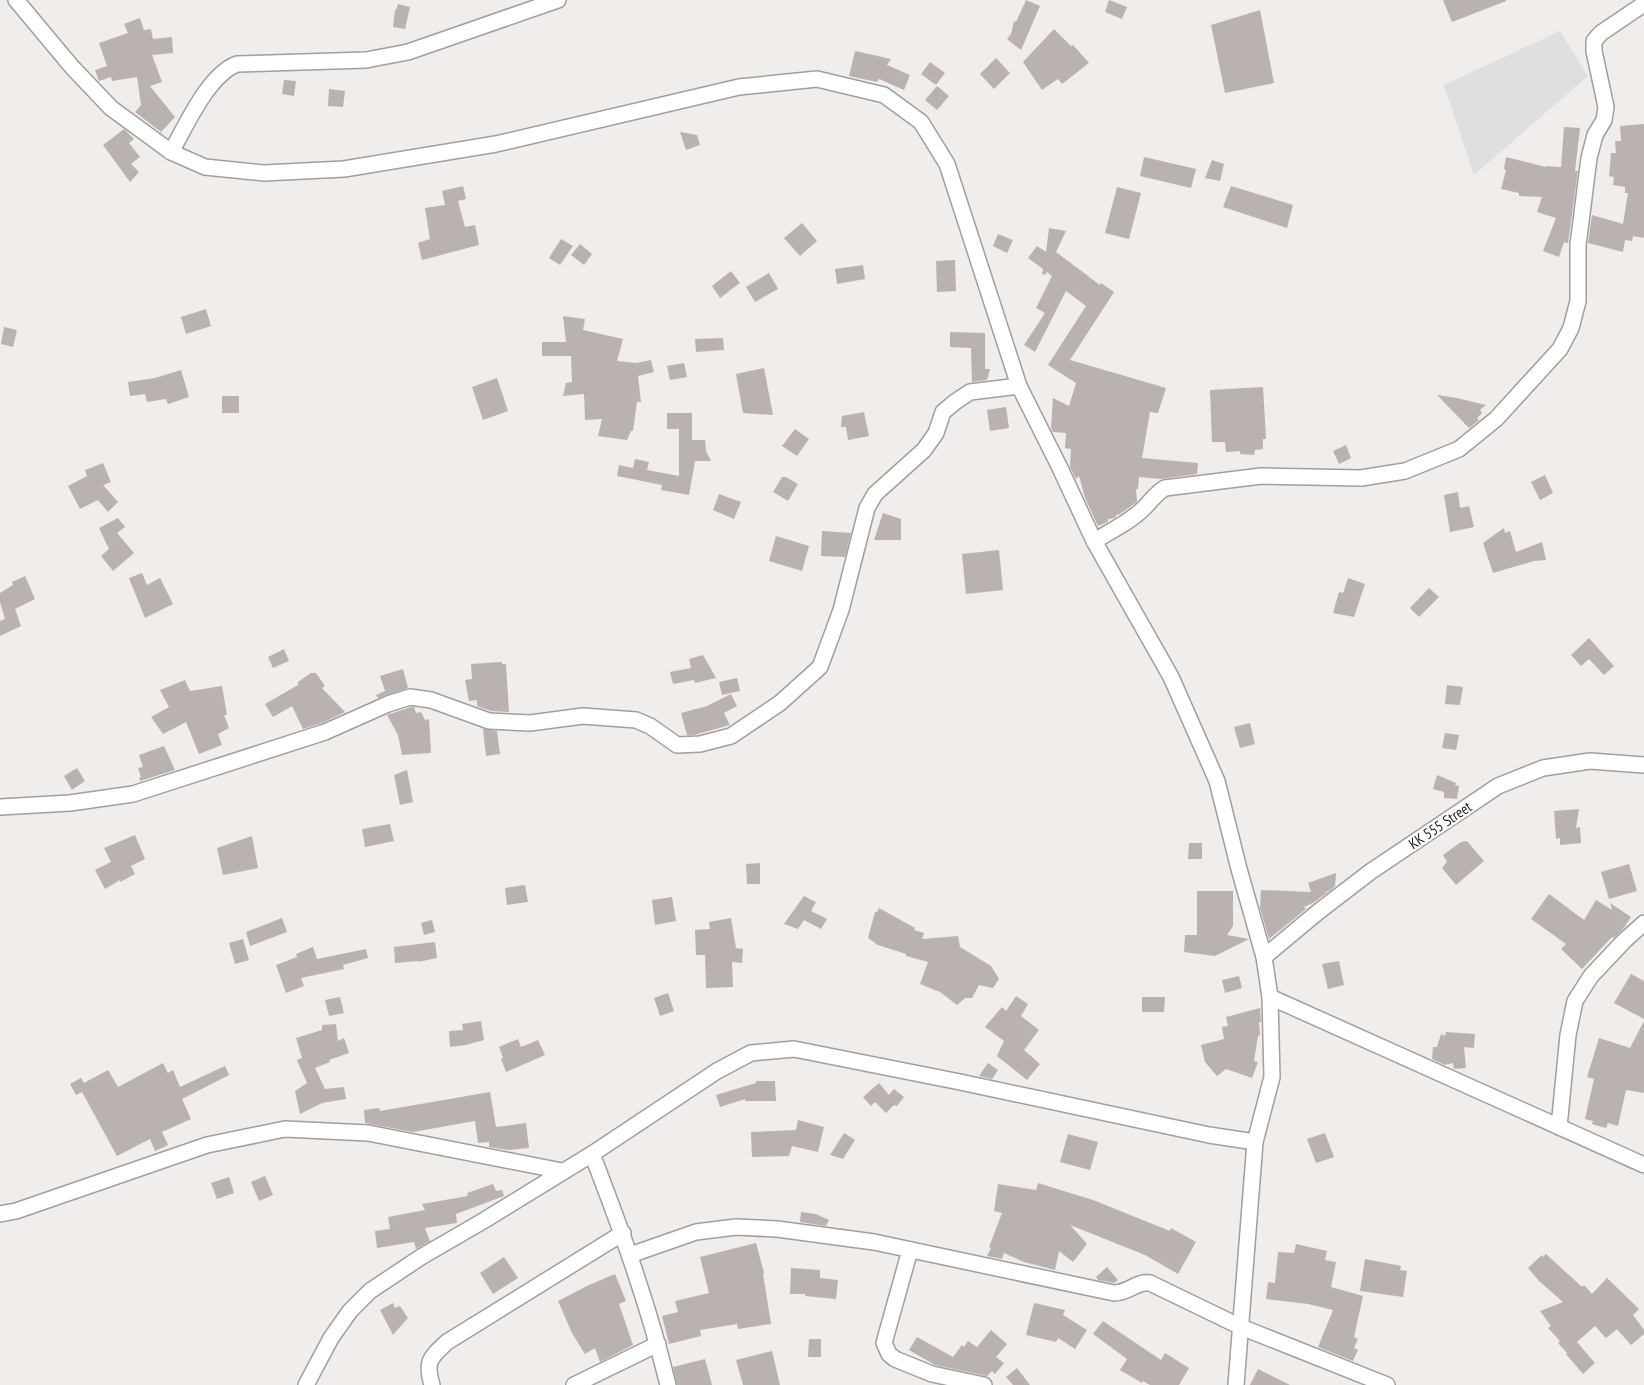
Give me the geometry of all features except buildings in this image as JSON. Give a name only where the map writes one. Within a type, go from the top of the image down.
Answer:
[{"type":"street","points":[[16,0],[72,67],[111,108],[171,152],[205,167],[264,173],[344,169],[496,144],[739,87],[818,79],[884,95],[921,122],[947,164],[1019,387],[1094,541],[1171,677],[1217,781],[1264,957],[1270,997],[1272,1077],[1255,1142],[1236,1385]]},
{"type":"street","points":[[171,152],[208,88],[227,68],[237,64],[366,60],[408,52],[558,0]]},
{"type":"street","points":[[1094,541],[1125,523],[1144,508],[1155,494],[1165,488],[1262,476],[1361,478],[1405,471],[1459,450],[1496,419],[1560,349],[1571,328],[1578,301],[1578,245],[1589,158],[1595,135],[1604,120],[1606,107],[1594,41],[1601,33],[1644,4]]},
{"type":"street","points":[[0,807],[70,803],[133,794],[314,735],[410,697],[431,700],[489,721],[530,723],[583,716],[636,720],[650,726],[677,745],[700,744],[731,736],[780,703],[820,668],[841,610],[867,508],[875,494],[924,450],[936,433],[943,412],[955,402],[970,392],[1019,387]]},
{"type":"street","name":"KK 555 Street","points":[[1264,957],[1370,872],[1498,786],[1543,768],[1590,761],[1644,765]]},
{"type":"street","points":[[1559,1128],[1568,1035],[1575,1001],[1591,976],[1644,923]]},
{"type":"street","points":[[1270,997],[1644,1166]]},
{"type":"street","points":[[306,1385],[331,1338],[350,1311],[370,1291],[421,1257],[592,1154],[717,1071],[751,1053],[794,1049],[1209,1135],[1255,1142]]},
{"type":"street","points":[[0,1214],[16,1211],[207,1145],[285,1129],[368,1133],[562,1171]]},
{"type":"street","points":[[592,1154],[623,1233],[658,1344],[668,1385]]},
{"type":"street","points":[[630,1255],[696,1232],[736,1227],[788,1230],[874,1242],[1114,1293],[1123,1293],[1142,1282],[1150,1283],[1241,1327],[1387,1385]]},
{"type":"street","points":[[432,1385],[428,1372],[432,1356],[447,1342],[623,1233]]},
{"type":"street","points":[[910,1250],[884,1342],[889,1354],[895,1359],[932,1374],[984,1385]]},
{"type":"street","points":[[574,1385],[658,1344]]},
{"type":"shaded area","points":[[1560,31],[1588,76],[1474,175],[1444,85]]}]
